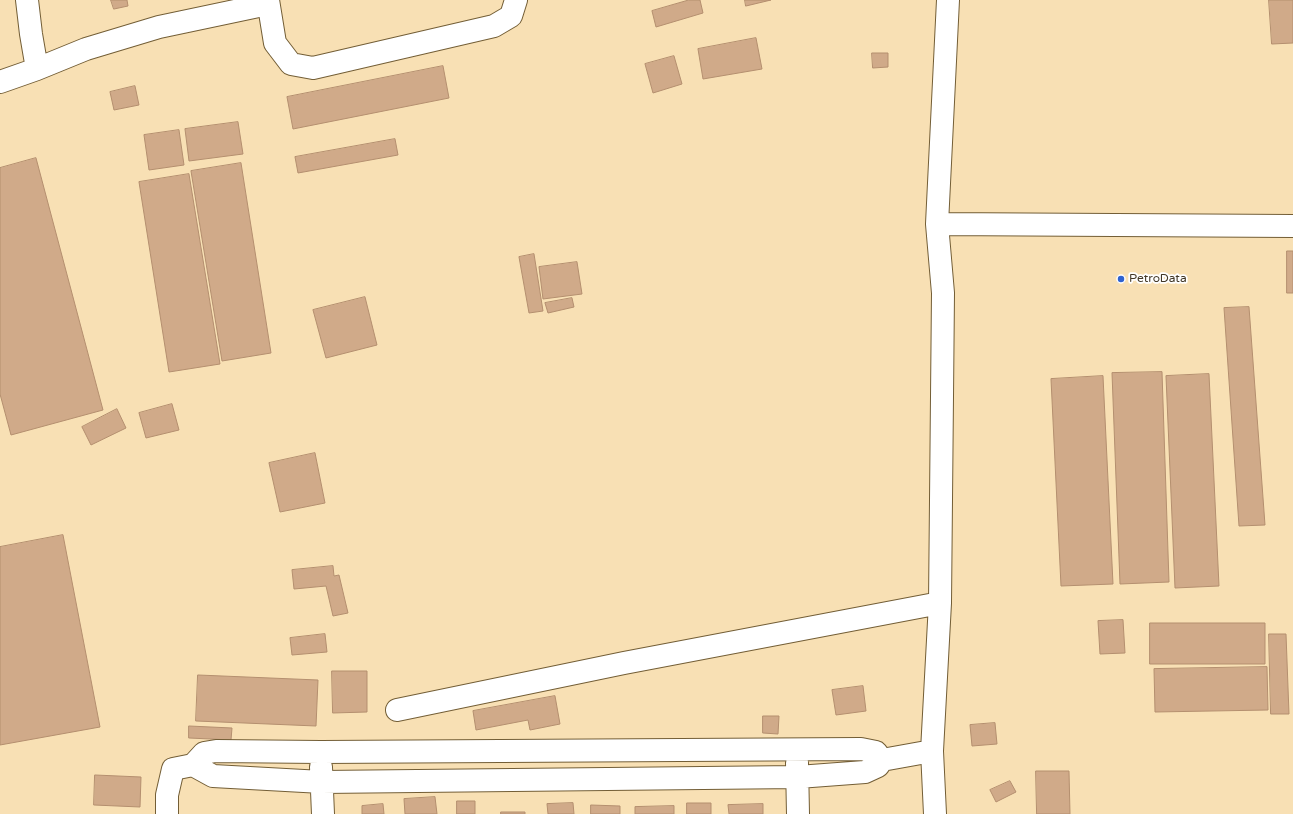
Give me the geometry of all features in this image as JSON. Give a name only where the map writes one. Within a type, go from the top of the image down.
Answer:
[{"type":"street","points":[[28,0],[31,34],[37,69]]},
{"type":"street","points":[[0,82],[86,49],[159,27],[268,2],[275,43],[291,64],[314,68],[494,26],[511,16],[516,0]]},
{"type":"street","points":[[935,814],[932,751],[940,603],[943,293],[937,224],[948,0]]},
{"type":"street","points":[[937,224],[1293,226]]},
{"type":"street","points":[[397,710],[624,663],[940,603]]},
{"type":"street","points":[[167,814],[167,795],[172,769],[194,765],[204,753],[216,751],[321,752],[861,749],[876,752],[882,760]]},
{"type":"street","points":[[797,750],[798,814]]},
{"type":"street","points":[[194,765],[213,776],[322,782],[798,777],[865,772],[878,766],[882,760],[932,751]]},
{"type":"street","points":[[321,752],[323,814]]},
{"type":"building","points":[[111,0],[127,0],[128,6],[114,9]]},
{"type":"building","points":[[689,0],[700,0],[703,13],[656,27],[652,11]]},
{"type":"building","points":[[745,0],[771,0],[746,6]]},
{"type":"building","points":[[1269,0],[1293,0],[1293,43],[1272,44]]},
{"type":"building","points":[[756,38],[762,69],[703,79],[698,49]]},
{"type":"building","points":[[872,53],[888,53],[888,67],[873,68]]},
{"type":"building","points":[[674,56],[682,84],[653,93],[645,64]]},
{"type":"building","points":[[443,66],[449,98],[293,129],[287,97]]},
{"type":"building","points":[[135,86],[139,105],[114,110],[110,92]]},
{"type":"building","points":[[238,122],[243,154],[189,161],[185,129]]},
{"type":"building","points":[[179,130],[184,165],[149,170],[144,135]]},
{"type":"building","points":[[395,139],[398,155],[298,173],[295,157]]},
{"type":"building","points":[[36,158],[103,410],[11,435],[0,394],[0,168]]},
{"type":"building","points":[[241,163],[271,353],[222,361],[191,171]]},
{"type":"building","points":[[189,174],[220,364],[169,372],[139,182]]},
{"type":"building","points":[[1287,251],[1293,251],[1293,293],[1287,293]]},
{"type":"building","points":[[534,254],[543,311],[529,313],[519,257]]},
{"type":"building","points":[[577,262],[582,294],[543,299],[539,267]]},
{"type":"building","points":[[365,297],[377,345],[326,358],[313,310]]},
{"type":"building","points":[[572,298],[574,307],[548,313],[545,303]]},
{"type":"building","points":[[1249,307],[1265,525],[1239,526],[1224,308]]},
{"type":"building","points":[[1162,372],[1169,582],[1120,584],[1112,373]]},
{"type":"building","points":[[1209,374],[1219,586],[1175,588],[1166,376]]},
{"type":"building","points":[[1103,376],[1113,584],[1061,586],[1051,379]]},
{"type":"building","points":[[172,404],[179,430],[146,438],[139,413]]},
{"type":"building","points":[[117,409],[126,428],[91,445],[82,427]]},
{"type":"building","points":[[315,453],[325,503],[280,512],[269,463]]},
{"type":"building","points":[[63,535],[100,727],[0,745],[0,547]]},
{"type":"building","points":[[333,566],[334,576],[339,575],[348,613],[333,616],[326,586],[294,589],[292,570]]},
{"type":"building","points":[[1123,620],[1125,653],[1100,654],[1098,621]]},
{"type":"building","points":[[1150,623],[1265,623],[1265,664],[1150,664]]},
{"type":"building","points":[[325,634],[327,652],[292,655],[290,638]]},
{"type":"building","points":[[1269,634],[1286,634],[1289,714],[1271,714]]},
{"type":"building","points":[[1267,667],[1268,710],[1155,712],[1154,669]]},
{"type":"building","points":[[332,671],[367,671],[367,712],[333,713]]},
{"type":"building","points":[[198,675],[318,680],[316,726],[196,721]]},
{"type":"building","points":[[863,686],[866,711],[836,715],[832,690]]},
{"type":"building","points":[[555,696],[560,724],[530,730],[528,720],[476,730],[473,711]]},
{"type":"building","points":[[763,716],[779,716],[778,734],[763,733]]},
{"type":"building","points":[[995,723],[997,744],[972,746],[970,725]]},
{"type":"building","points":[[189,726],[232,728],[231,740],[189,738]]},
{"type":"building","points":[[1036,771],[1069,771],[1070,814],[1037,814]]},
{"type":"building","points":[[95,775],[141,777],[140,807],[94,805]]},
{"type":"building","points":[[1010,781],[1016,792],[996,802],[990,790]]},
{"type":"building","points":[[435,797],[437,814],[405,814],[404,799]]},
{"type":"building","points":[[457,801],[475,801],[475,814],[457,814]]},
{"type":"building","points":[[573,803],[574,814],[548,814],[547,804]]},
{"type":"building","points":[[687,803],[711,803],[711,814],[687,814]]},
{"type":"building","points":[[383,804],[384,814],[362,814],[362,806]]},
{"type":"building","points":[[763,804],[763,814],[729,814],[728,805]]},
{"type":"building","points":[[591,805],[620,806],[620,814],[591,814]]},
{"type":"building","points":[[674,806],[674,814],[635,814],[635,807]]},
{"type":"building","points":[[501,812],[525,812],[525,814],[501,814]]},
{"type":"place","name":"PetroData","points":[[1121,279]]}]
